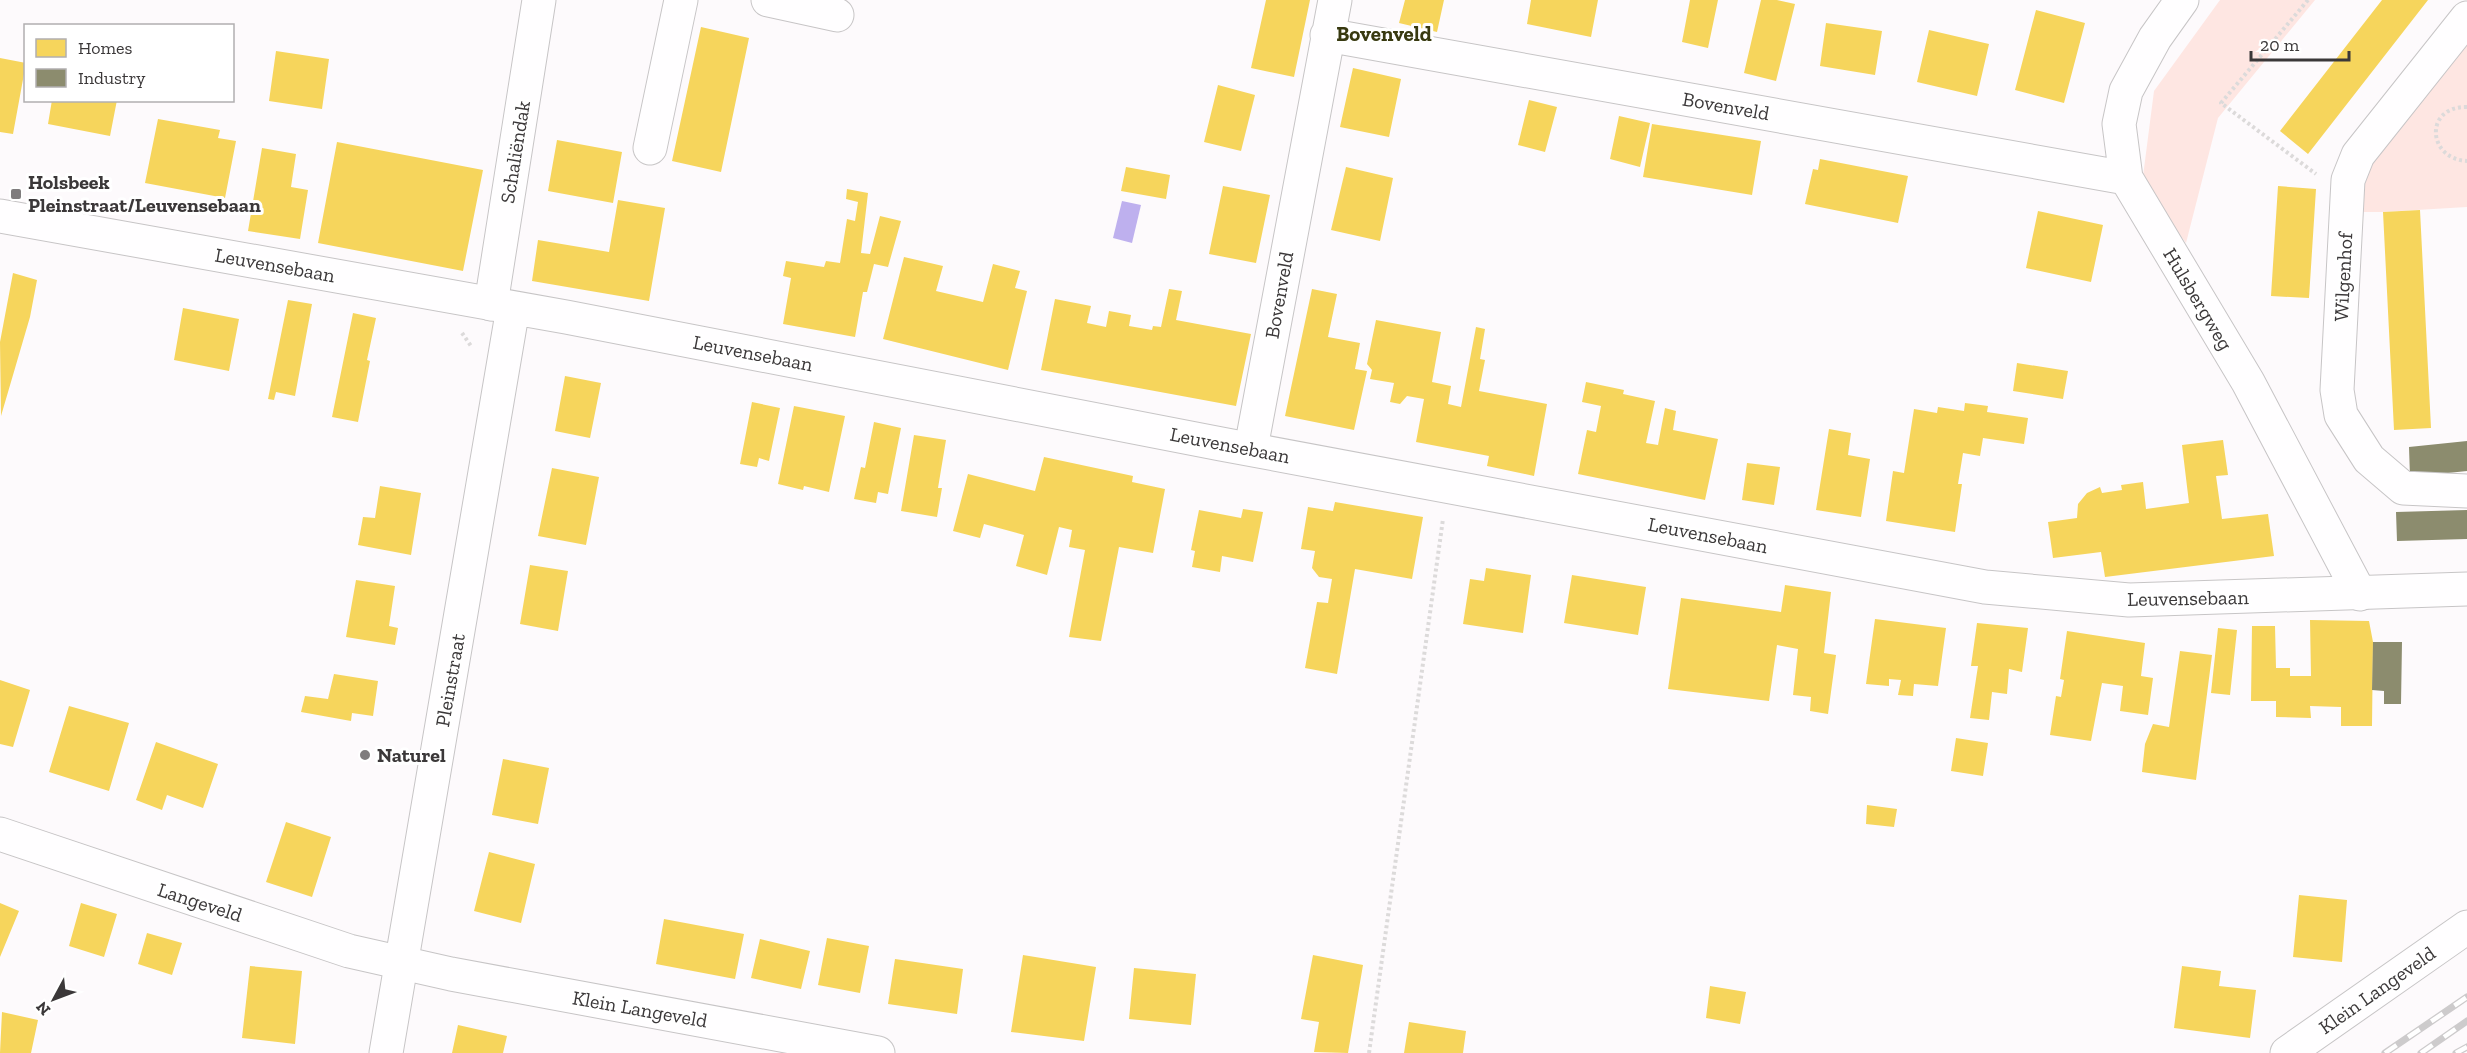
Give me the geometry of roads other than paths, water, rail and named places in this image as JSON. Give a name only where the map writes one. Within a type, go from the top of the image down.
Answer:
[{"type":"street","name":"Schaliëndak","points":[[502,306],[539,0]]},
{"type":"street","points":[[650,148],[681,0]]},
{"type":"street","points":[[768,0],[837,15]]},
{"type":"street","name":"Bovenveld","points":[[1251,448],[1335,0]]},
{"type":"street","name":"Hulsbergweg","points":[[2182,0],[2155,38],[2126,91],[2119,123],[2126,178],[2248,382],[2360,594]]},
{"type":"street","name":"Wilgenhof","points":[[2467,18],[2358,155],[2348,180],[2337,390],[2341,415],[2369,459],[2403,488],[2467,491]]},
{"type":"street","name":"Bovenveld","points":[[1327,35],[2126,178]]},
{"type":"street","name":"Leuvensebaan","points":[[0,216],[502,306],[1985,587],[2129,600],[2467,589]]},
{"type":"street","name":"Pleinstraat","points":[[387,1053],[502,306]]},
{"type":"street","name":"Langeveld","points":[[0,834],[349,951],[402,963]]},
{"type":"street","name":"Klein Langeveld","points":[[2287,1053],[2467,927]]},
{"type":"street","name":"Klein Langeveld","points":[[402,963],[878,1053]]},
{"type":"railway","points":[[2385,1053],[2467,997]]},
{"type":"railway","points":[[2421,1053],[2467,1021]]},
{"type":"railway","points":[[2456,1053],[2467,1047]]},
{"type":"place","name":"Holsbeek Pleinstraat/Leuvensebaan","points":[[16,194]]},
{"type":"place","name":"Naturel","points":[[365,755]]},
{"type":"district","name":"Bovenveld","points":[[1384,33]]}]
